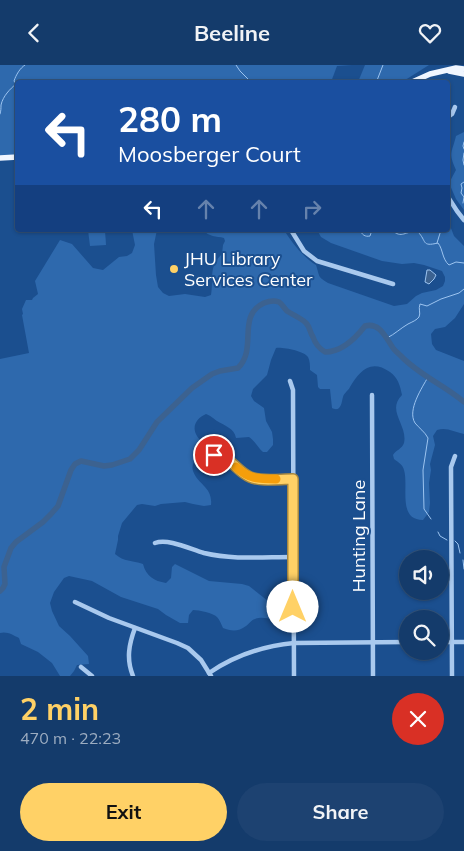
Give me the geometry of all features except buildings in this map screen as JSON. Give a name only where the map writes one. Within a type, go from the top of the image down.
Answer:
[{"type":"main road","points":[[417,80],[450,67],[463,67]]},
{"type":"main road","points":[[450,67],[464,74]]},
{"type":"main road","points":[[0,158],[15,157]]},
{"type":"street","points":[[450,115],[455,107]]},
{"type":"street","points":[[450,200],[464,220]]},
{"type":"street","points":[[292,232],[300,247],[317,261],[393,284]]},
{"type":"street","points":[[290,381],[293,390],[294,676]]},
{"type":"street","name":"Hunting Lane","points":[[372,395],[373,676]]},
{"type":"street","points":[[214,455],[225,457],[252,478],[293,479]]},
{"type":"street","points":[[452,676],[451,467],[455,456]]},
{"type":"street","points":[[155,543],[164,542],[222,556],[293,557]]},
{"type":"street","points":[[75,602],[109,618],[188,648],[201,661],[210,674],[224,663],[270,646],[294,643],[399,642]]},
{"type":"street","points":[[133,676],[129,664],[129,652],[135,628]]},
{"type":"street","points":[[452,642],[464,642]]},
{"type":"street","points":[[81,667],[92,676]]},
{"type":"shaded area","points":[[0,65],[352,65],[337,66],[332,80],[15,80],[15,156],[0,156]]},
{"type":"shaded area","points":[[365,65],[429,65],[405,80],[359,80]]},
{"type":"shaded area","points":[[464,132],[464,210],[456,199],[450,185],[450,181],[456,170],[451,156],[456,136]]},
{"type":"shaded area","points":[[450,226],[454,236],[464,246],[464,304],[455,318],[445,327],[435,329],[431,334],[432,344],[436,350],[464,361],[464,434],[441,429],[437,430],[433,436],[435,445],[430,464],[429,512],[423,520],[415,519],[410,514],[406,501],[404,470],[394,459],[393,455],[404,443],[403,430],[396,407],[402,395],[395,377],[390,372],[377,366],[366,369],[357,376],[344,394],[340,407],[335,409],[332,408],[330,389],[320,389],[318,387],[317,375],[310,370],[308,357],[293,350],[276,348],[267,375],[253,389],[251,396],[254,401],[264,408],[266,421],[272,432],[273,445],[267,452],[263,452],[249,437],[236,438],[229,428],[206,414],[203,416],[195,426],[195,432],[202,446],[192,467],[195,476],[210,494],[211,505],[204,506],[185,502],[155,506],[137,505],[122,523],[115,554],[125,560],[143,564],[148,575],[166,583],[171,578],[172,567],[175,564],[209,581],[249,586],[268,601],[284,603],[288,606],[289,618],[287,621],[279,621],[259,618],[252,620],[240,629],[232,630],[223,628],[219,619],[215,616],[193,610],[189,615],[188,623],[180,623],[158,609],[121,597],[92,581],[69,576],[64,578],[54,592],[50,603],[59,626],[88,656],[89,664],[77,665],[70,676],[60,676],[52,663],[38,652],[21,644],[19,638],[8,633],[0,633],[0,359],[29,353],[22,309],[26,300],[32,300],[38,294],[35,281],[60,240],[72,244],[93,268],[103,270],[119,257],[132,253],[135,245],[132,232],[157,232],[154,244],[158,287],[169,296],[185,294],[205,297],[211,295],[213,268],[222,254],[225,241],[224,238],[205,232],[285,232],[298,249],[316,265],[319,276],[324,281],[394,306],[407,304],[422,293],[436,290],[443,286],[445,281],[442,271],[414,263],[402,264],[382,261],[331,243],[321,237],[318,232],[450,232]]},
{"type":"shaded area","points":[[88,232],[105,232],[106,245],[90,246]]},
{"type":"shaded area","points":[[427,270],[436,275],[429,284],[425,282]]},
{"type":"waterway","points":[[15,82],[16,76],[25,65]]},
{"type":"waterway","points":[[236,65],[249,80]]},
{"type":"waterway","points":[[377,80],[383,65]]},
{"type":"waterway","points":[[0,114],[3,99],[15,85]]},
{"type":"waterway","points":[[464,142],[464,149]]},
{"type":"waterway","points":[[464,153],[464,165]]},
{"type":"waterway","points":[[463,203],[464,197],[461,193],[461,184],[464,182]]},
{"type":"waterway","points":[[361,232],[368,236],[370,236],[371,232]]},
{"type":"waterway","points":[[394,232],[401,235],[410,232]]},
{"type":"waterway","points":[[418,232],[427,244],[438,243],[449,265],[456,262],[464,263]]},
{"type":"waterway","points":[[437,243],[440,232]]},
{"type":"waterway","points":[[387,338],[418,318],[420,315],[420,304],[427,306],[459,293],[464,289]]},
{"type":"waterway","points":[[0,591],[5,584],[4,567],[11,548],[16,542],[43,522],[58,506],[75,464],[81,461],[104,466],[130,459],[139,450],[157,422],[192,388],[212,374],[238,368],[247,352],[251,316],[264,303],[279,302],[287,311],[304,321],[316,344],[325,352],[337,350],[348,344],[365,326],[375,326],[408,363],[464,402]]},
{"type":"waterway","points":[[428,377],[416,399],[413,418],[428,438],[423,470],[424,509],[431,519]]},
{"type":"waterway","points":[[438,532],[440,536],[447,540]]},
{"type":"waterway","points":[[455,541],[458,544],[460,553]]},
{"type":"waterway","points":[[463,560],[464,569]]},
{"type":"slow traffic","points":[[236,467],[252,478],[276,479]]},
{"type":"place","name":"JHU Library Services Center","points":[[174,269]]},
{"type":"route","points":[[214,455],[225,457],[252,478],[293,479],[293,607]]}]
